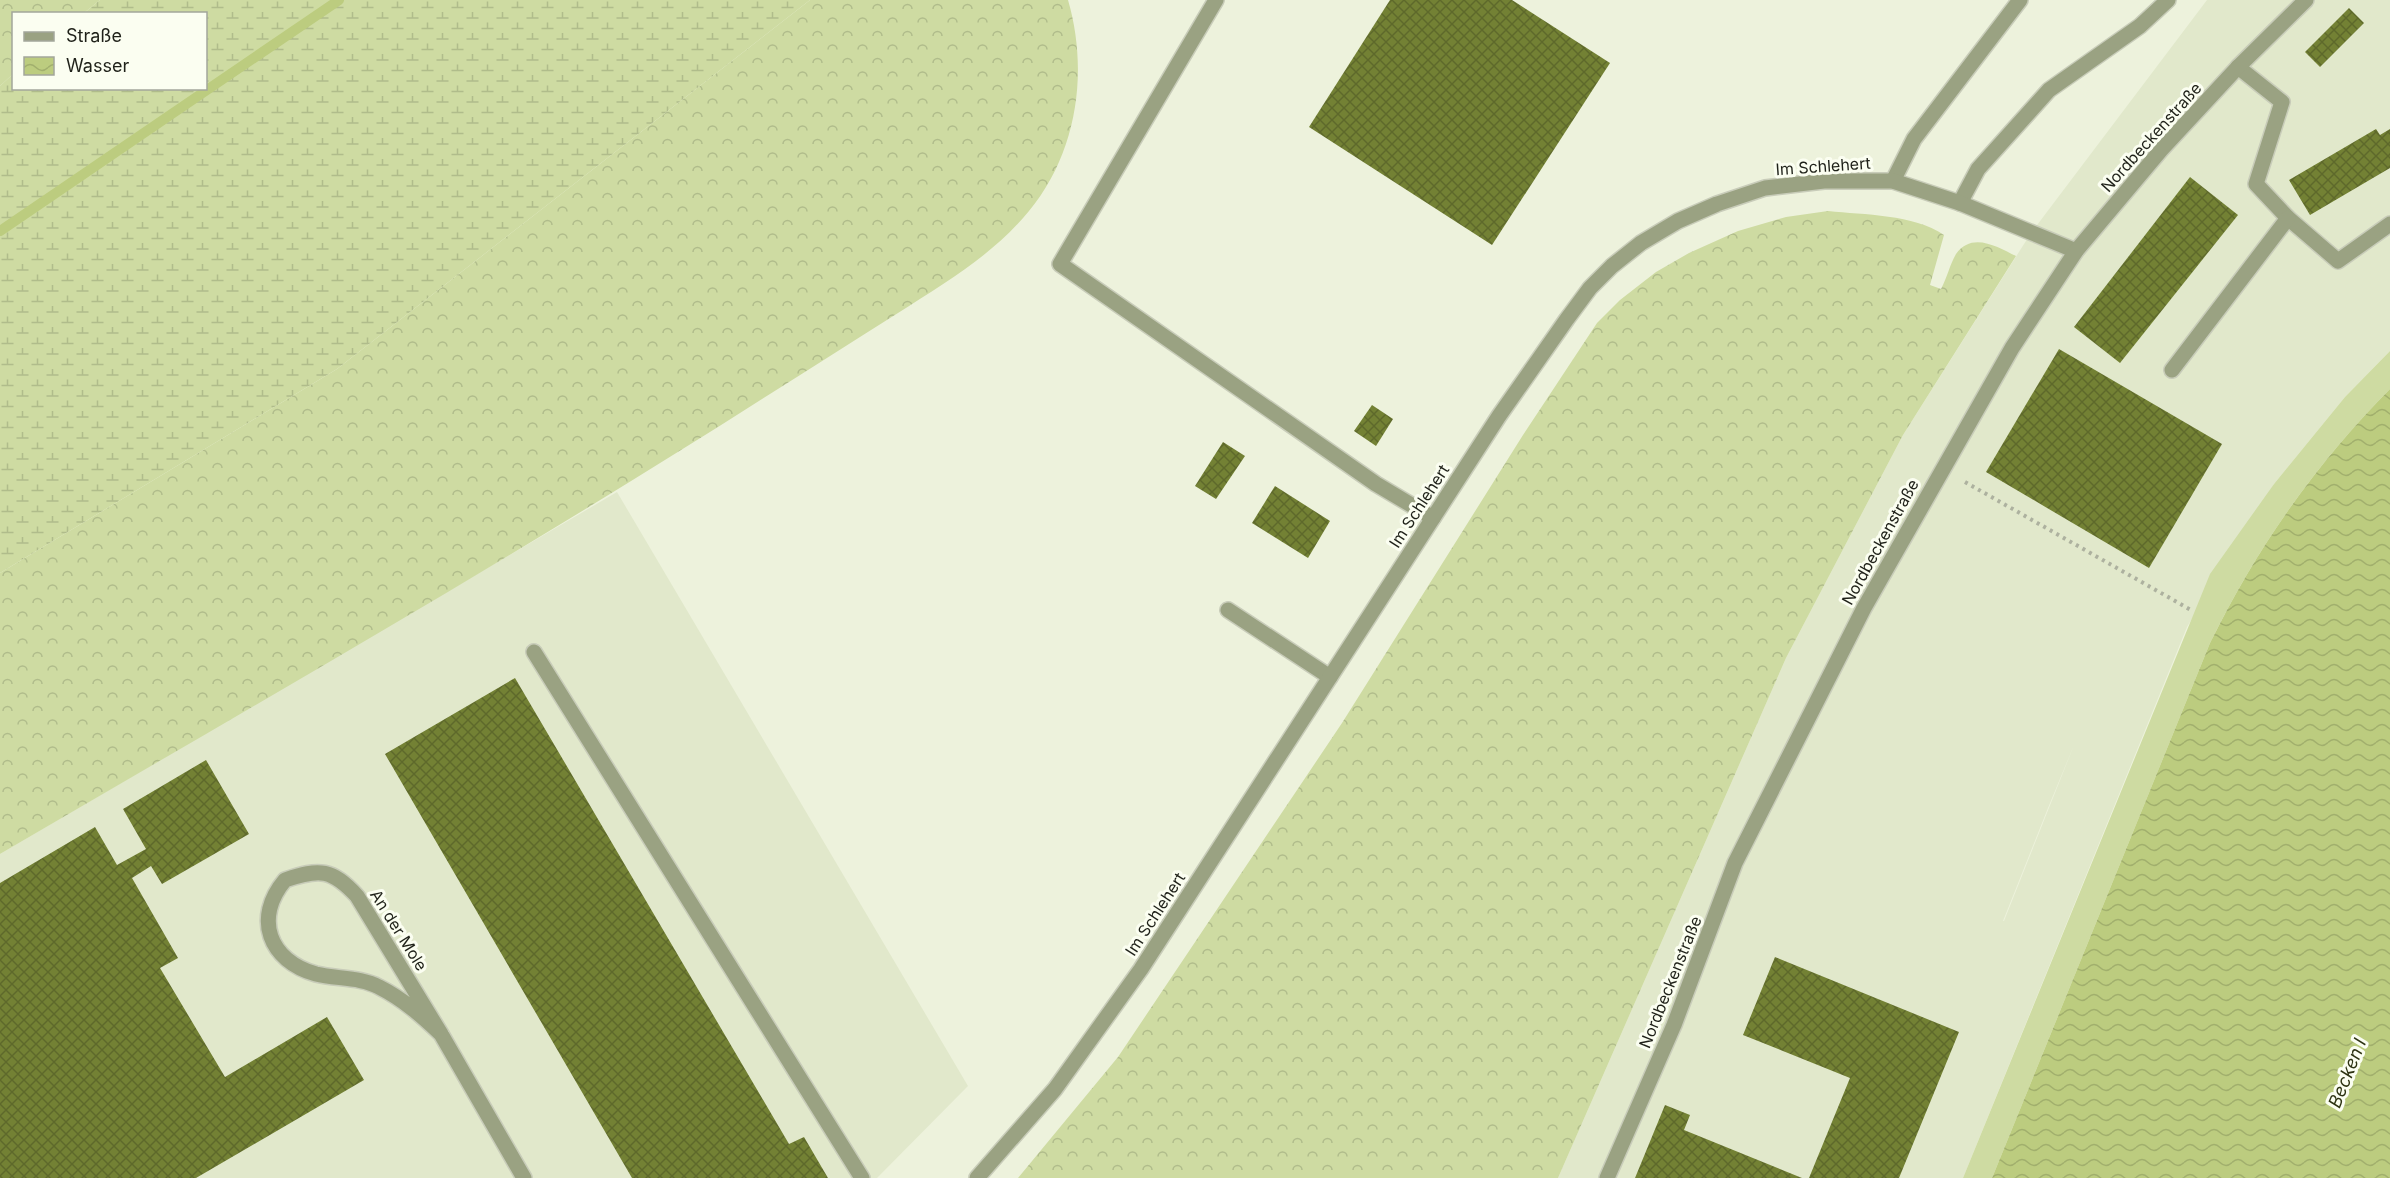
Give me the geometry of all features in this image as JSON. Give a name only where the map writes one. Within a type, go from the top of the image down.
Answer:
[{"type":"street","points":[[1216,0],[1060,264],[1376,484],[1433,518]]},
{"type":"street","points":[[1893,181],[1914,139],[2020,0]]},
{"type":"street","points":[[1960,203],[1978,170],[2049,90],[2140,26],[2168,0]]},
{"type":"street","name":"Nordbeckenstraße","points":[[1607,1178],[1674,1024],[1736,863],[1864,608],[1941,469],[2012,348],[2076,251],[2161,150],[2238,67],[2306,0]]},
{"type":"street","points":[[2238,67],[2282,102],[2256,184],[2288,218],[2338,261],[2390,224]]},
{"type":"street","name":"Im Schlehert","points":[[978,1178],[1055,1089],[1128,987],[1499,416],[1590,288],[1612,266],[1641,243],[1678,221],[1765,188],[1824,181],[1893,181],[1960,203],[2076,251]]},
{"type":"street","points":[[2172,370],[2288,218]]},
{"type":"street","points":[[1228,610],[1330,676]]},
{"type":"street","points":[[534,652],[862,1178]]},
{"type":"street","name":"An der Mole","points":[[441,1034],[409,1005],[377,985],[314,973],[282,956],[268,932],[268,906],[285,880],[319,872],[340,879],[357,896],[441,1034],[524,1178]]},
{"type":"path","points":[[1941,469],[2191,610]]},
{"type":"shaded area","points":[[2207,0],[2390,0],[2390,351],[2345,397],[2274,484],[2187,627],[1963,1178],[1558,1178],[1786,658],[1903,435],[2031,233]],"holes":[[[2074,745],[2004,921],[2003,921]]]},
{"type":"shaded area","points":[[617,492],[968,1086],[877,1178],[0,1178],[0,854]]},
{"type":"green space","points":[[0,0],[100,0],[85,12],[12,12],[12,75],[0,86]]},
{"type":"green space","points":[[100,0],[810,0],[337,369],[0,573],[0,86],[12,75],[12,90],[207,90],[207,12],[85,12]]},
{"type":"green space","points":[[810,0],[1068,0],[1078,55],[1078,83],[1068,138],[1045,188],[1015,227],[984,255],[951,279],[580,513],[0,854],[0,573],[337,369]]},
{"type":"green space","points":[[1828,211],[1903,219],[1932,228],[1944,235],[1930,285],[1941,289],[1956,254],[1970,243],[1993,245],[2016,256],[1903,435],[1786,658],[1558,1178],[1018,1178],[1118,1057],[1342,723],[1523,435],[1597,323],[1620,300],[1656,272],[1689,253],[1738,231],[1786,217]]},
{"type":"green space","points":[[2390,351],[2390,389],[2337,447],[2290,508],[2228,608],[2210,643],[1992,1178],[1963,1178],[2210,574],[2274,484],[2345,397]]},
{"type":"water","name":"Becken I","points":[[2390,389],[2390,1178],[1992,1178],[2210,643],[2247,574],[2290,509],[2337,447]]},
{"type":"building","points":[[1390,0],[1512,0],[1610,63],[1492,245],[1309,127]]},
{"type":"building","points":[[2349,8],[2364,23],[2320,67],[2305,52]]},
{"type":"building","points":[[2376,129],[2380,135],[2390,129],[2390,168],[2310,215],[2289,180]]},
{"type":"building","points":[[2190,177],[2238,215],[2120,363],[2074,327]]},
{"type":"building","points":[[2059,349],[2222,444],[2149,568],[1986,472]]},
{"type":"building","points":[[1372,405],[1393,419],[1376,446],[1354,431]]},
{"type":"building","points":[[1223,442],[1245,456],[1216,499],[1195,486]]},
{"type":"building","points":[[1275,486],[1330,521],[1308,558],[1252,523]]},
{"type":"building","points":[[515,678],[789,1144],[804,1137],[828,1178],[632,1178],[385,754]]},
{"type":"building","points":[[206,760],[249,834],[162,884],[151,866],[132,878],[178,958],[160,968],[225,1077],[327,1017],[364,1080],[196,1178],[0,1178],[0,883],[95,827],[117,865],[146,849],[123,809]]},
{"type":"building","points":[[1775,957],[1959,1032],[1899,1178],[1809,1178],[1850,1078],[1743,1035]]},
{"type":"building","points":[[1665,1105],[1690,1115],[1684,1130],[1802,1178],[1635,1178]]},
{"type":"waterway","points":[[207,90],[339,0]]},
{"type":"waterway","points":[[0,231],[207,90]]}]
